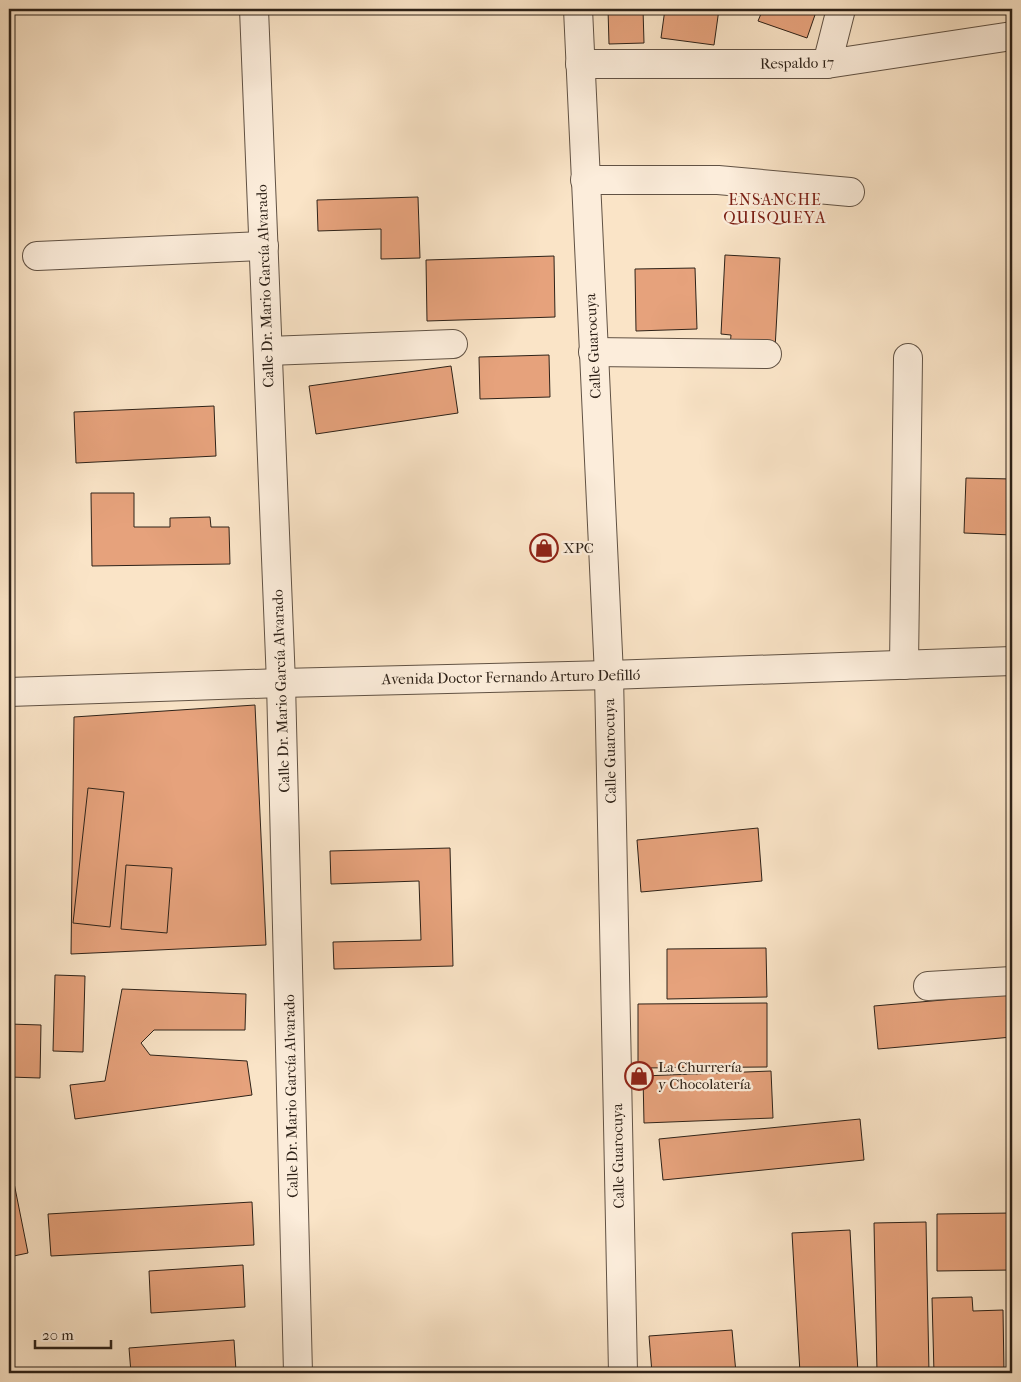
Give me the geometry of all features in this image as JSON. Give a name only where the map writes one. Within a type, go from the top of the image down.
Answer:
[{"type":"street","name":"Calle Dr. Mario García Alvarado","points":[[254,9],[281,682],[298,1373]]},
{"type":"street","name":"Calle Guarocuya","points":[[578,9],[609,675],[623,1373]]},
{"type":"street","points":[[827,64],[841,9]]},
{"type":"street","name":"Respaldo 17","points":[[580,64],[827,64],[1012,36]]},
{"type":"street","points":[[585,180],[718,180],[850,192]]},
{"type":"street","points":[[37,256],[264,246]]},
{"type":"street","points":[[268,351],[453,344]]},
{"type":"street","points":[[594,352],[767,354]]},
{"type":"street","points":[[904,665],[908,358]]},
{"type":"street","name":"Avenida Doctor Fernando Arturo Defilló","points":[[9,692],[281,682],[609,675],[1012,661]]},
{"type":"street","points":[[928,986],[1012,981]]},
{"type":"building","points":[[608,9],[643,9],[644,43],[609,44]]},
{"type":"building","points":[[665,9],[719,9],[714,45],[661,38]]},
{"type":"building","points":[[763,9],[817,9],[807,38],[758,21]]},
{"type":"building","points":[[418,197],[420,258],[381,259],[381,229],[318,231],[317,200]]},
{"type":"building","points":[[725,255],[780,258],[775,349],[730,347],[731,335],[721,334]]},
{"type":"building","points":[[554,256],[555,317],[427,321],[426,260]]},
{"type":"building","points":[[695,268],[697,329],[636,331],[635,269]]},
{"type":"building","points":[[549,355],[550,397],[480,399],[479,357]]},
{"type":"building","points":[[451,366],[458,413],[316,434],[309,386]]},
{"type":"building","points":[[214,406],[216,456],[76,463],[74,412]]},
{"type":"building","points":[[966,478],[1012,479],[1012,535],[964,533]]},
{"type":"building","points":[[91,493],[134,493],[134,527],[170,527],[170,518],[210,517],[211,527],[229,527],[230,564],[92,566]]},
{"type":"building","points":[[255,705],[266,945],[71,954],[74,717]]},
{"type":"building","points":[[88,788],[124,792],[110,927],[73,923]]},
{"type":"building","points":[[758,828],[762,881],[641,892],[637,840]]},
{"type":"building","points":[[450,848],[453,966],[334,969],[333,942],[421,940],[419,881],[331,884],[330,851]]},
{"type":"building","points":[[126,865],[172,868],[167,933],[121,929]]},
{"type":"building","points":[[766,948],[767,997],[667,999],[667,949]]},
{"type":"building","points":[[55,975],[85,976],[83,1052],[53,1051]]},
{"type":"building","points":[[122,989],[246,994],[245,1030],[154,1030],[141,1043],[150,1055],[247,1061],[252,1095],[75,1119],[70,1085],[105,1081]]},
{"type":"building","points":[[1012,994],[1012,1037],[878,1049],[874,1006]]},
{"type":"building","points":[[767,1003],[767,1067],[638,1068],[638,1004]]},
{"type":"building","points":[[9,1024],[41,1025],[40,1078],[9,1077]]},
{"type":"building","points":[[771,1071],[773,1118],[644,1123],[643,1076]]},
{"type":"building","points":[[860,1119],[864,1160],[663,1180],[659,1139]]},
{"type":"building","points":[[11,1168],[28,1253],[9,1257],[9,1169]]},
{"type":"building","points":[[252,1202],[254,1245],[51,1256],[48,1214]]},
{"type":"building","points":[[1012,1213],[1012,1270],[937,1271],[937,1214]]},
{"type":"building","points":[[926,1222],[929,1373],[877,1373],[874,1223]]},
{"type":"building","points":[[850,1230],[858,1373],[800,1373],[792,1233]]},
{"type":"building","points":[[243,1265],[245,1307],[151,1313],[149,1271]]},
{"type":"building","points":[[972,1297],[973,1311],[1003,1310],[1004,1373],[934,1373],[932,1298]]},
{"type":"building","points":[[732,1330],[736,1373],[652,1373],[649,1336]]},
{"type":"building","points":[[234,1340],[236,1371],[210,1373],[131,1373],[129,1348]]},
{"type":"place","name":"XPC","points":[[544,548]]},
{"type":"place","name":"La Churrería y Chocolatería","points":[[639,1076]]},
{"type":"district","name":"ENSANCHE QUISQUEYA","points":[[775,208]]}]
